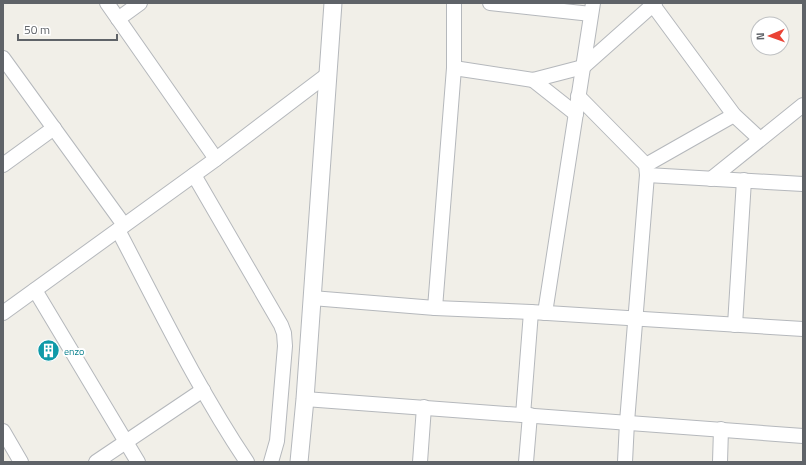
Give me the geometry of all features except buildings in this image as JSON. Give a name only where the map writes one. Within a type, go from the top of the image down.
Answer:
[{"type":"street","points":[[107,3],[216,159]]},
{"type":"street","points":[[118,19],[140,3]]},
{"type":"street","points":[[435,308],[454,68],[454,3]]},
{"type":"street","points":[[490,3],[592,9],[576,114],[538,312],[527,415],[526,462]]},
{"type":"street","points":[[454,68],[534,80],[583,67],[654,4],[734,115],[760,139]]},
{"type":"street","points":[[299,462],[305,399],[328,74],[331,6]]},
{"type":"street","points":[[3,58],[54,128],[121,228],[203,390],[227,432],[247,462]]},
{"type":"street","points":[[3,313],[216,159],[328,74]]},
{"type":"street","points":[[534,80],[576,114]]},
{"type":"street","points":[[578,96],[646,170],[712,179],[803,184]]},
{"type":"street","points":[[712,179],[803,105]]},
{"type":"street","points":[[646,170],[734,115]]},
{"type":"street","points":[[3,165],[54,128]]},
{"type":"street","points":[[625,462],[646,170]]},
{"type":"street","points":[[194,175],[277,318],[284,333],[285,346],[276,441],[271,462]]},
{"type":"street","points":[[735,325],[744,180]]},
{"type":"street","points":[[35,290],[138,462]]},
{"type":"street","points":[[312,298],[435,308],[538,312],[803,330]]},
{"type":"street","points":[[96,462],[203,390]]},
{"type":"street","points":[[305,399],[803,436]]},
{"type":"street","points":[[420,462],[424,407]]},
{"type":"street","points":[[720,462],[721,429]]},
{"type":"street","points":[[3,431],[20,462]]},
{"type":"place","name":"enzo","points":[[48,351]]}]
